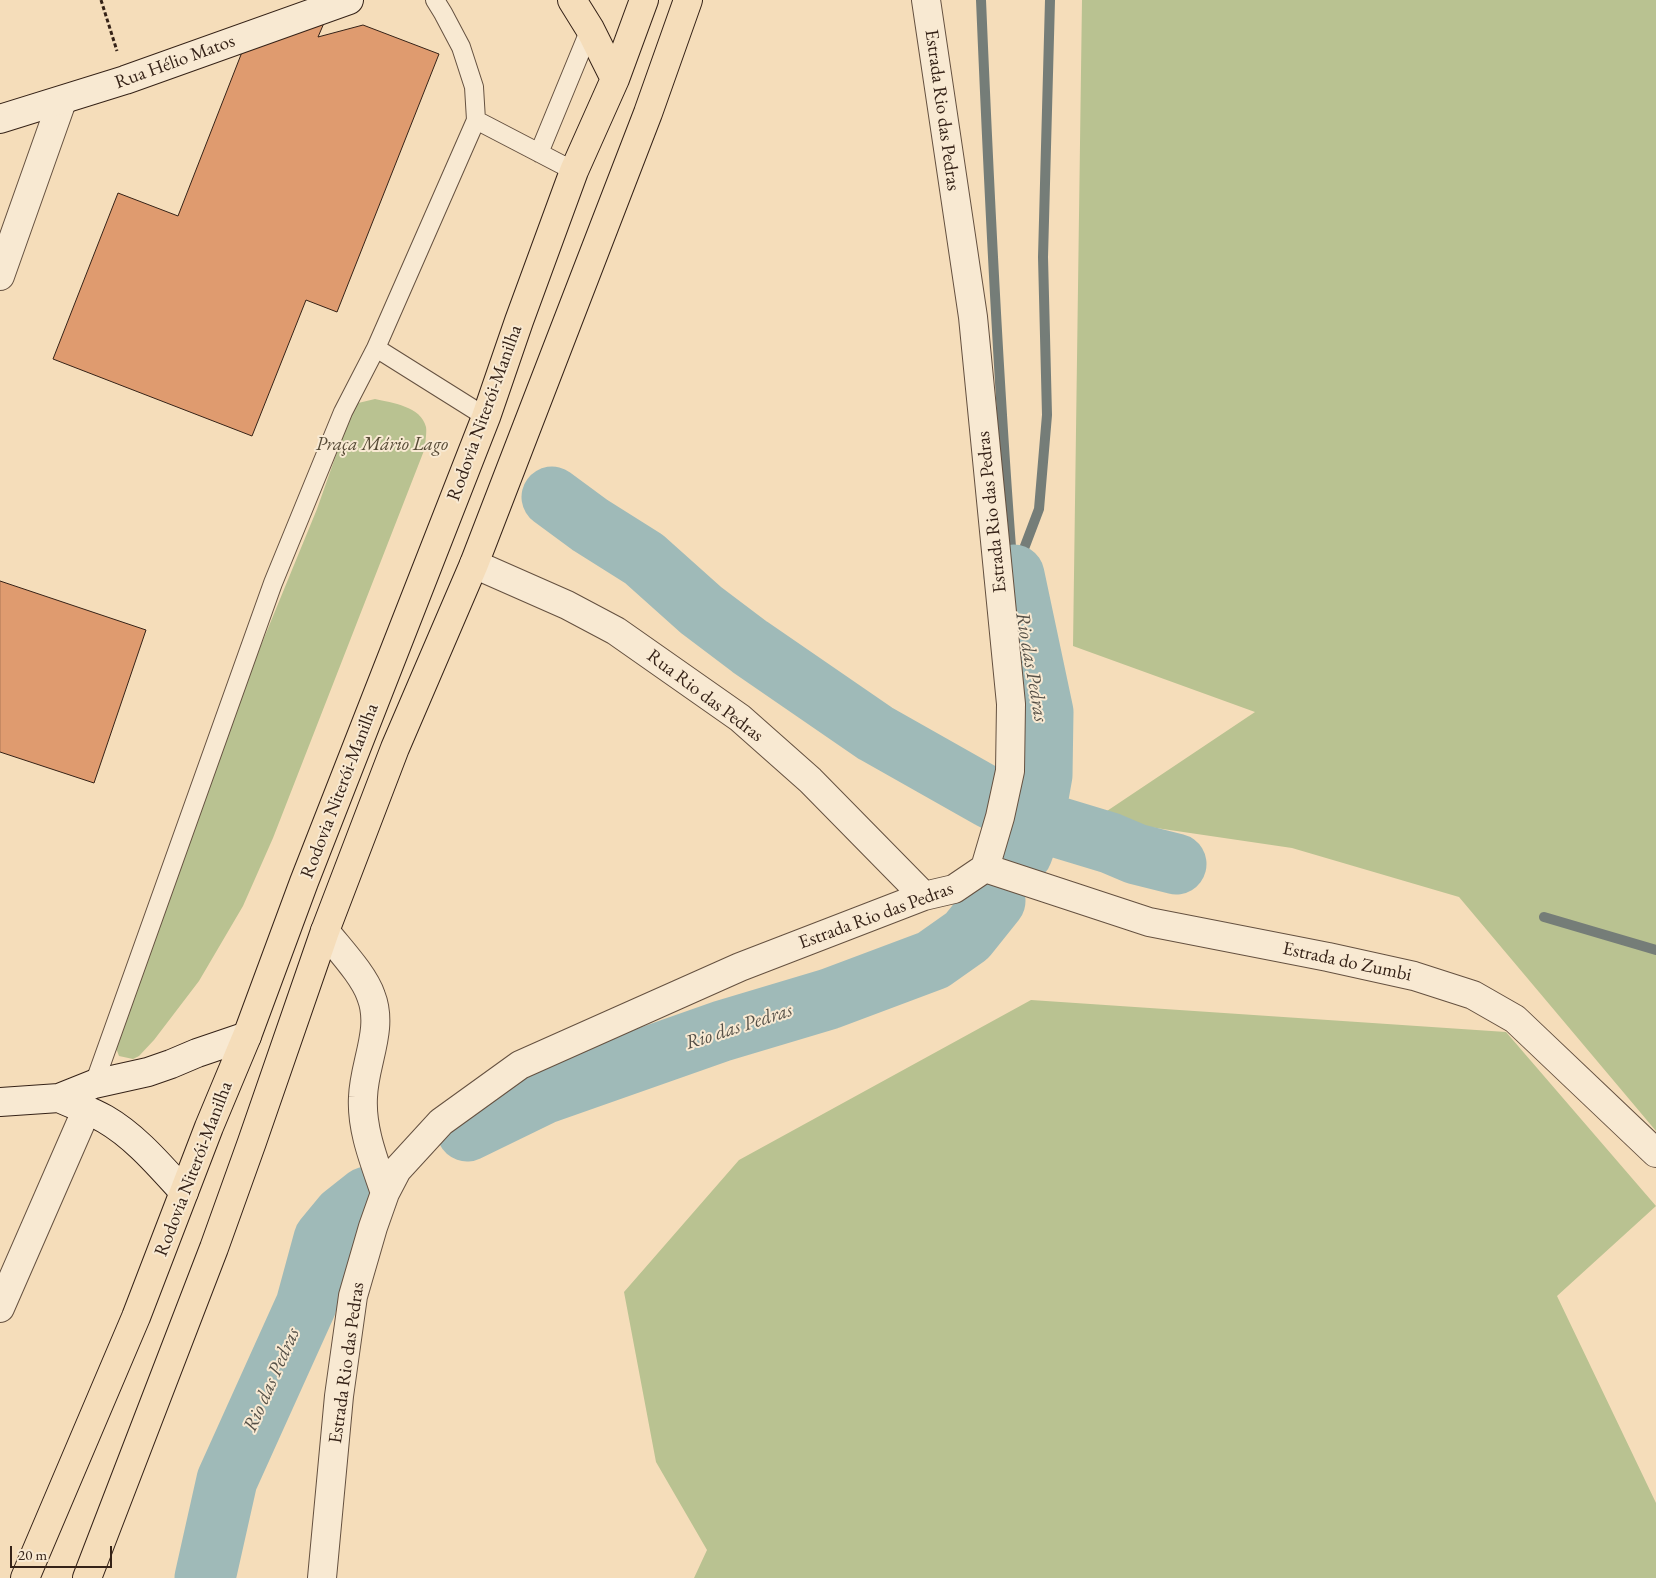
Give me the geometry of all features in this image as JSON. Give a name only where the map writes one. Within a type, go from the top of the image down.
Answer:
[{"type":"highway","points":[[572,0],[590,29],[616,79]]},
{"type":"highway","name":"Rodovia Niterói-Manilha","points":[[25,1578],[136,1317],[247,1036],[304,882],[486,417],[574,170],[616,79],[644,0]]},
{"type":"highway","name":"Rodovia Niterói-Manilha","points":[[87,1578],[217,1239],[325,931],[395,748],[474,564],[648,113],[688,0]]},
{"type":"street","name":"Rua Hélio Matos","points":[[0,119],[125,80],[349,0]]},
{"type":"street","name":"Estrada Rio das Pedras","points":[[322,1578],[339,1396],[353,1296],[385,1193],[397,1170],[441,1122],[520,1065],[740,967],[924,896],[954,889],[985,868],[1000,817],[1010,771],[1011,704],[973,317],[926,0]]},
{"type":"street","points":[[0,276],[62,101]]},
{"type":"street","name":"Rua Rio das Pedras","points":[[474,564],[567,605],[616,631],[740,718],[810,780],[924,896]]},
{"type":"street","name":"Estrada do Zumbi","points":[[985,868],[1149,922],[1328,957],[1404,974],[1473,994],[1515,1019],[1656,1153]]},
{"type":"street","points":[[325,931],[361,978],[371,995],[376,1016],[363,1096],[363,1119],[385,1193]]},
{"type":"street","points":[[0,1102],[59,1098],[94,1084],[148,1072],[247,1036]]},
{"type":"street","points":[[59,1098],[104,1119],[126,1134],[184,1192]]},
{"type":"street","points":[[0,1308],[86,1111]]},
{"type":"lane","points":[[94,1084],[274,583],[343,412],[376,348],[476,120],[474,87],[461,47],[435,0]]},
{"type":"lane","points":[[539,153],[590,29]]},
{"type":"lane","points":[[476,120],[574,170]]},
{"type":"lane","points":[[376,348],[486,417]]},
{"type":"path","points":[[102,0],[125,80]]},
{"type":"green space","points":[[1082,0],[1656,0],[1656,1131],[1459,897],[1292,848],[1095,819],[1255,712],[1073,646]]},
{"type":"green space","name":"Praça Mário Lago","points":[[375,399],[397,404],[418,414],[426,427],[425,448],[273,838],[243,906],[199,981],[154,1040],[139,1056],[133,1059],[119,1056],[116,1048],[248,677],[317,509],[354,404]]},
{"type":"green space","points":[[1031,1000],[1506,1032],[1656,1206],[1557,1296],[1656,1503],[1656,1578],[694,1578],[707,1550],[656,1462],[624,1292],[739,1160]]},
{"type":"building","points":[[327,16],[318,37],[363,25],[439,54],[337,312],[306,300],[252,436],[53,359],[118,193],[178,216],[244,47]]},
{"type":"building","points":[[0,581],[146,630],[94,783],[0,752]]},
{"type":"waterway","points":[[981,0],[994,286],[1013,573]]},
{"type":"waterway","points":[[1014,575],[1039,509],[1047,415],[1043,257],[1050,0]]},
{"type":"waterway","points":[[552,497],[590,525],[644,559],[701,610],[750,647],[875,733],[990,798],[1034,820],[1110,843],[1136,854],[1176,864]]},
{"type":"waterway","name":"Rio das Pedras","points":[[1014,575],[1043,712],[1042,775],[1034,820],[1022,853]]},
{"type":"waterway","name":"Rio das Pedras","points":[[467,1131],[543,1094],[722,1031],[829,999],[933,960],[967,936],[995,901]]},
{"type":"waterway","name":"Rio das Pedras","points":[[1544,917],[1656,950]]},
{"type":"waterway","name":"Rio das Pedras","points":[[205,1578],[227,1480],[306,1305],[324,1239],[343,1216],[367,1197]]}]
